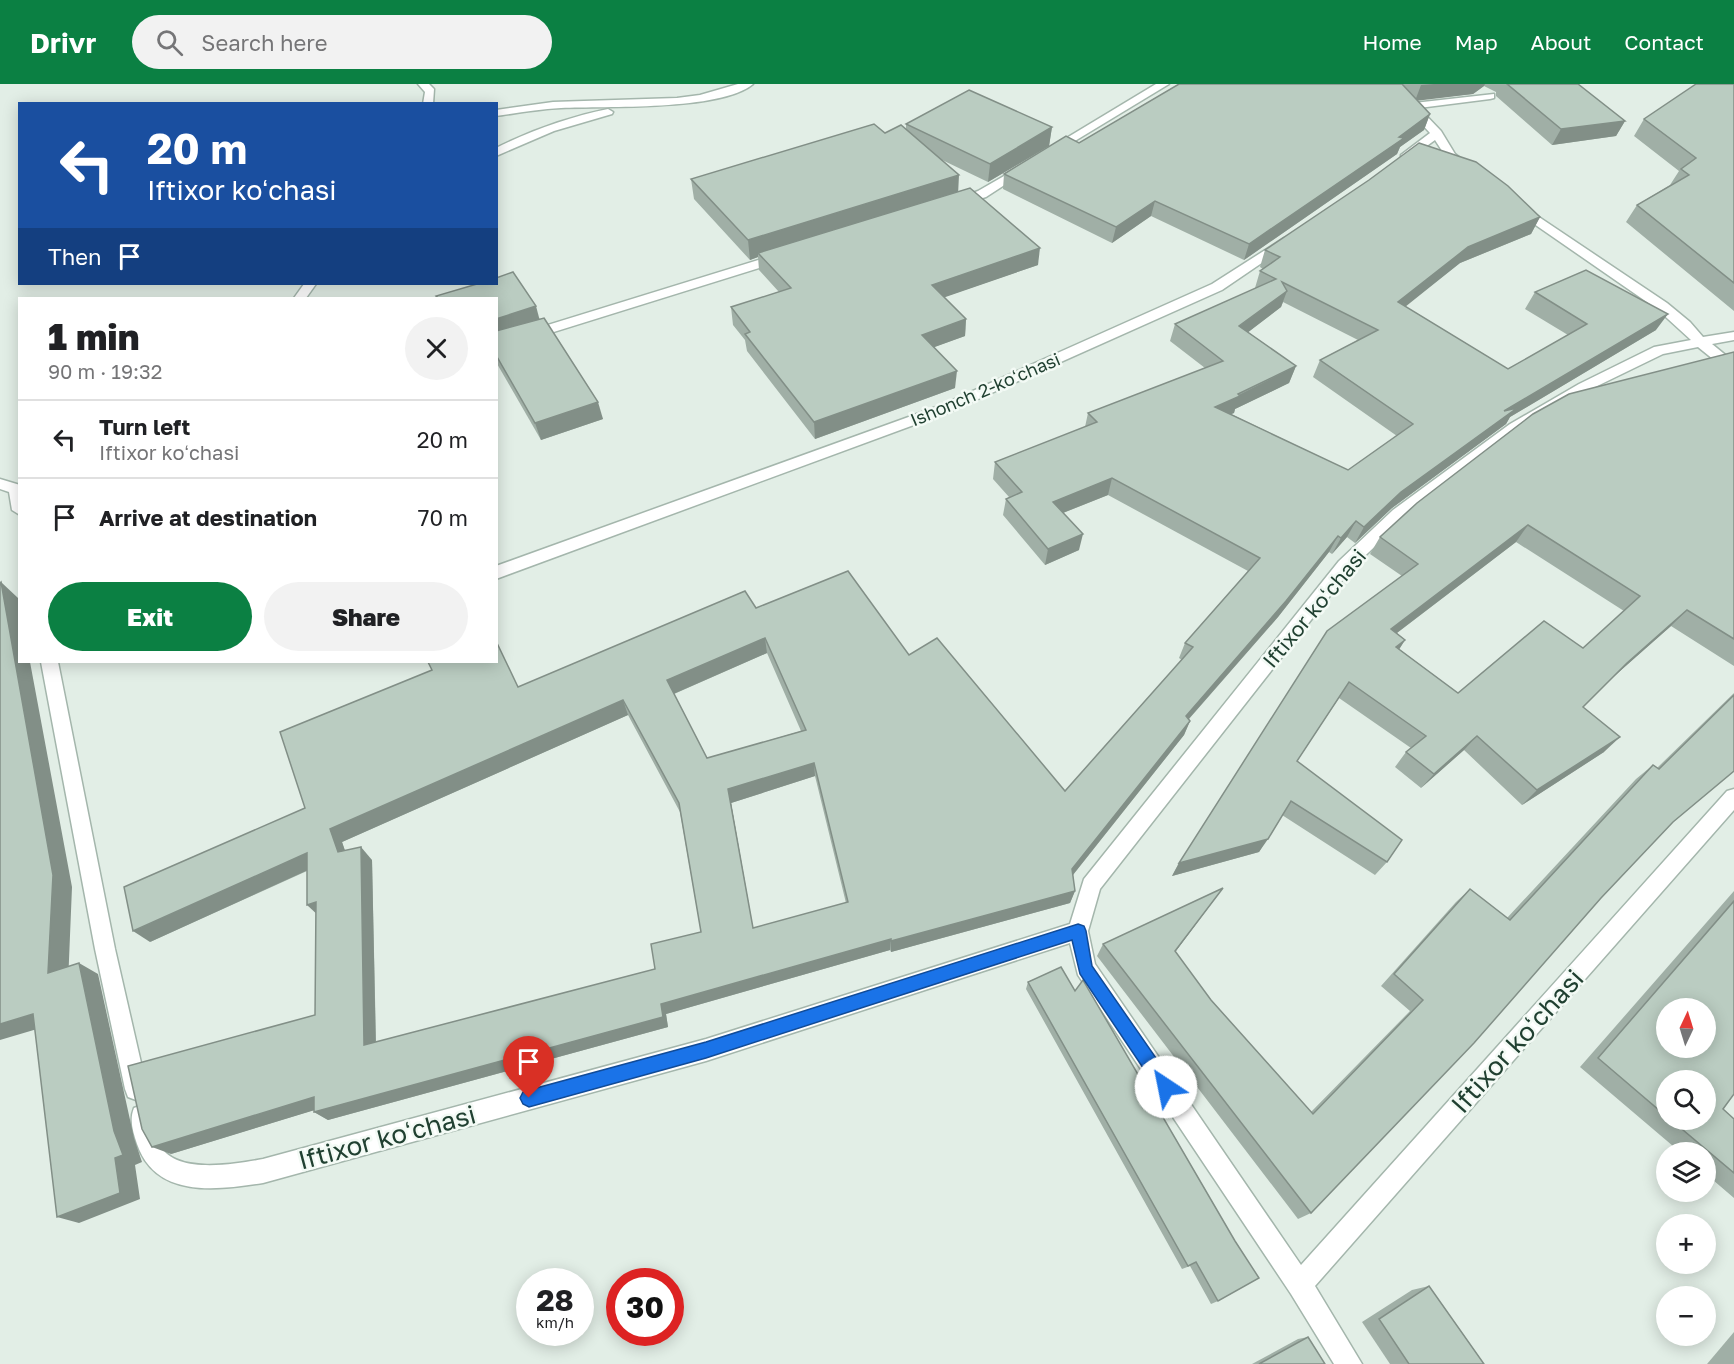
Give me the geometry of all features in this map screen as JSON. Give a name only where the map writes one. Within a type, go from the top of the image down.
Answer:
[{"type":"street","points":[[423,84],[430,91],[428,102]]},
{"type":"street","points":[[498,113],[560,105],[642,105],[687,102],[722,95],[748,84]]},
{"type":"street","points":[[948,205],[982,194],[1164,84]]},
{"type":"street","points":[[1390,84],[1437,133],[1451,156],[1477,177]]},
{"type":"street","points":[[1413,106],[1490,96]]},
{"type":"street","points":[[498,152],[590,115],[642,105]]},
{"type":"street","points":[[1393,166],[1437,133]]},
{"type":"street","points":[[1503,197],[1662,306],[1685,325],[1699,341],[1734,369]]},
{"type":"street","name":"Ishonch 2-koʻchasi","points":[[498,572],[944,409],[1216,287],[1292,236]]},
{"type":"street","points":[[498,345],[790,254]]},
{"type":"street","name":"Iftixor koʻchasi","points":[[1349,1364],[1300,1285],[1085,968],[1078,931],[1091,885],[1353,558],[1399,514],[1515,427],[1584,387],[1659,350],[1734,336]]},
{"type":"street","points":[[0,484],[16,489],[18,500]]},
{"type":"street","name":"Iftixor koʻchasi","points":[[49,663],[105,949],[147,1138],[155,1158],[175,1172],[208,1177],[263,1171],[706,1050],[1078,931]]},
{"type":"street","name":"Iftixor koʻchasi","points":[[1300,1285],[1734,797]]},
{"type":"building","points":[[1179,84],[1402,84],[1430,114],[1399,137],[1404,138],[1249,244],[1155,201],[1116,227],[1004,174],[1066,136],[1079,143]]},
{"type":"building","points":[[1507,84],[1578,84],[1625,121],[1561,129]]},
{"type":"building","points":[[1696,84],[1734,84],[1734,283],[1637,205],[1689,175],[1681,169],[1696,158],[1644,119]]},
{"type":"building","points":[[969,90],[1052,127],[990,164],[906,124]]},
{"type":"building","points":[[874,124],[885,133],[901,125],[959,175],[748,240],[691,179]]},
{"type":"building","points":[[1419,143],[1476,162],[1508,186],[1540,217],[1468,247],[1398,302],[1508,369],[1587,324],[1535,292],[1586,270],[1668,314],[1504,411],[1517,408],[1401,492],[1364,527],[1356,521],[1341,538],[1338,536],[1286,601],[1186,716],[1190,721],[1072,869],[1075,891],[891,941],[891,939],[661,1004],[663,1017],[314,1112],[314,1097],[152,1147],[142,1129],[128,1066],[315,1015],[316,902],[307,905],[307,853],[133,931],[124,887],[305,808],[280,732],[432,670],[428,663],[498,663],[498,645],[518,687],[745,591],[756,608],[848,571],[909,655],[937,638],[1065,791],[1193,647],[1185,643],[1260,558],[1112,478],[1053,502],[1083,534],[1048,549],[1006,499],[1022,492],[995,462],[1097,422],[1088,413],[1223,361],[1175,324],[1276,279],[1260,271],[1280,257],[1265,250],[1369,180]],"holes":[[[1282,282],[1378,330],[1320,360],[1413,424],[1348,470],[1215,407],[1296,366],[1239,326],[1287,291]],[[765,638],[806,730],[707,758],[667,680]],[[623,700],[679,803],[701,932],[651,944],[655,969],[364,1045],[361,847],[338,852],[330,829]],[[814,763],[848,902],[753,928],[728,789]]]},
{"type":"building","points":[[970,188],[1040,248],[932,285],[966,319],[922,335],[957,371],[814,422],[745,334],[750,332],[731,307],[791,288],[758,253]]},
{"type":"building","points":[[513,272],[536,306],[498,318],[498,297],[436,296],[474,285],[498,285],[498,277]]},
{"type":"building","points":[[544,318],[598,402],[535,423],[498,358],[498,330]]},
{"type":"building","points":[[1734,352],[1734,639],[1687,610],[1627,663],[1583,707],[1620,737],[1537,790],[1477,736],[1434,774],[1406,752],[1426,736],[1349,682],[1297,761],[1402,840],[1387,862],[1291,801],[1268,839],[1179,863],[1327,631],[1418,564],[1380,537],[1417,503],[1533,414],[1569,394]],"holes":[[[1528,525],[1640,596],[1583,648],[1544,621],[1458,693],[1396,647],[1405,640],[1391,629]]]},
{"type":"building","points":[[1,582],[53,875],[48,973],[79,963],[114,1131],[123,1155],[115,1158],[120,1193],[57,1217],[33,1014],[0,1024]]},
{"type":"building","points":[[1734,695],[1734,771],[1673,822],[1601,898],[1474,1043],[1311,1213],[1103,944],[1223,888],[1175,951],[1211,1000],[1313,1114],[1423,1000],[1394,974],[1470,889],[1510,920],[1653,765],[1659,769]]},
{"type":"building","points":[[1734,901],[1734,1094],[1723,1109],[1734,1119],[1734,1173],[1716,1158],[1716,1142],[1697,1142],[1683,1130],[1716,1130],[1716,1070],[1656,1070],[1656,1107],[1598,1058]]},
{"type":"building","points":[[1061,967],[1075,991],[1083,980],[1235,1241],[1259,1278],[1218,1301],[1196,1262],[1188,1266],[1028,982]]},
{"type":"building","points":[[1429,1286],[1484,1364],[1409,1364],[1379,1319]]},
{"type":"building","points":[[1308,1337],[1325,1364],[1259,1364]]},
{"type":"route","points":[[529,1098],[706,1050],[1078,931],[1085,968],[1166,1087]]}]
